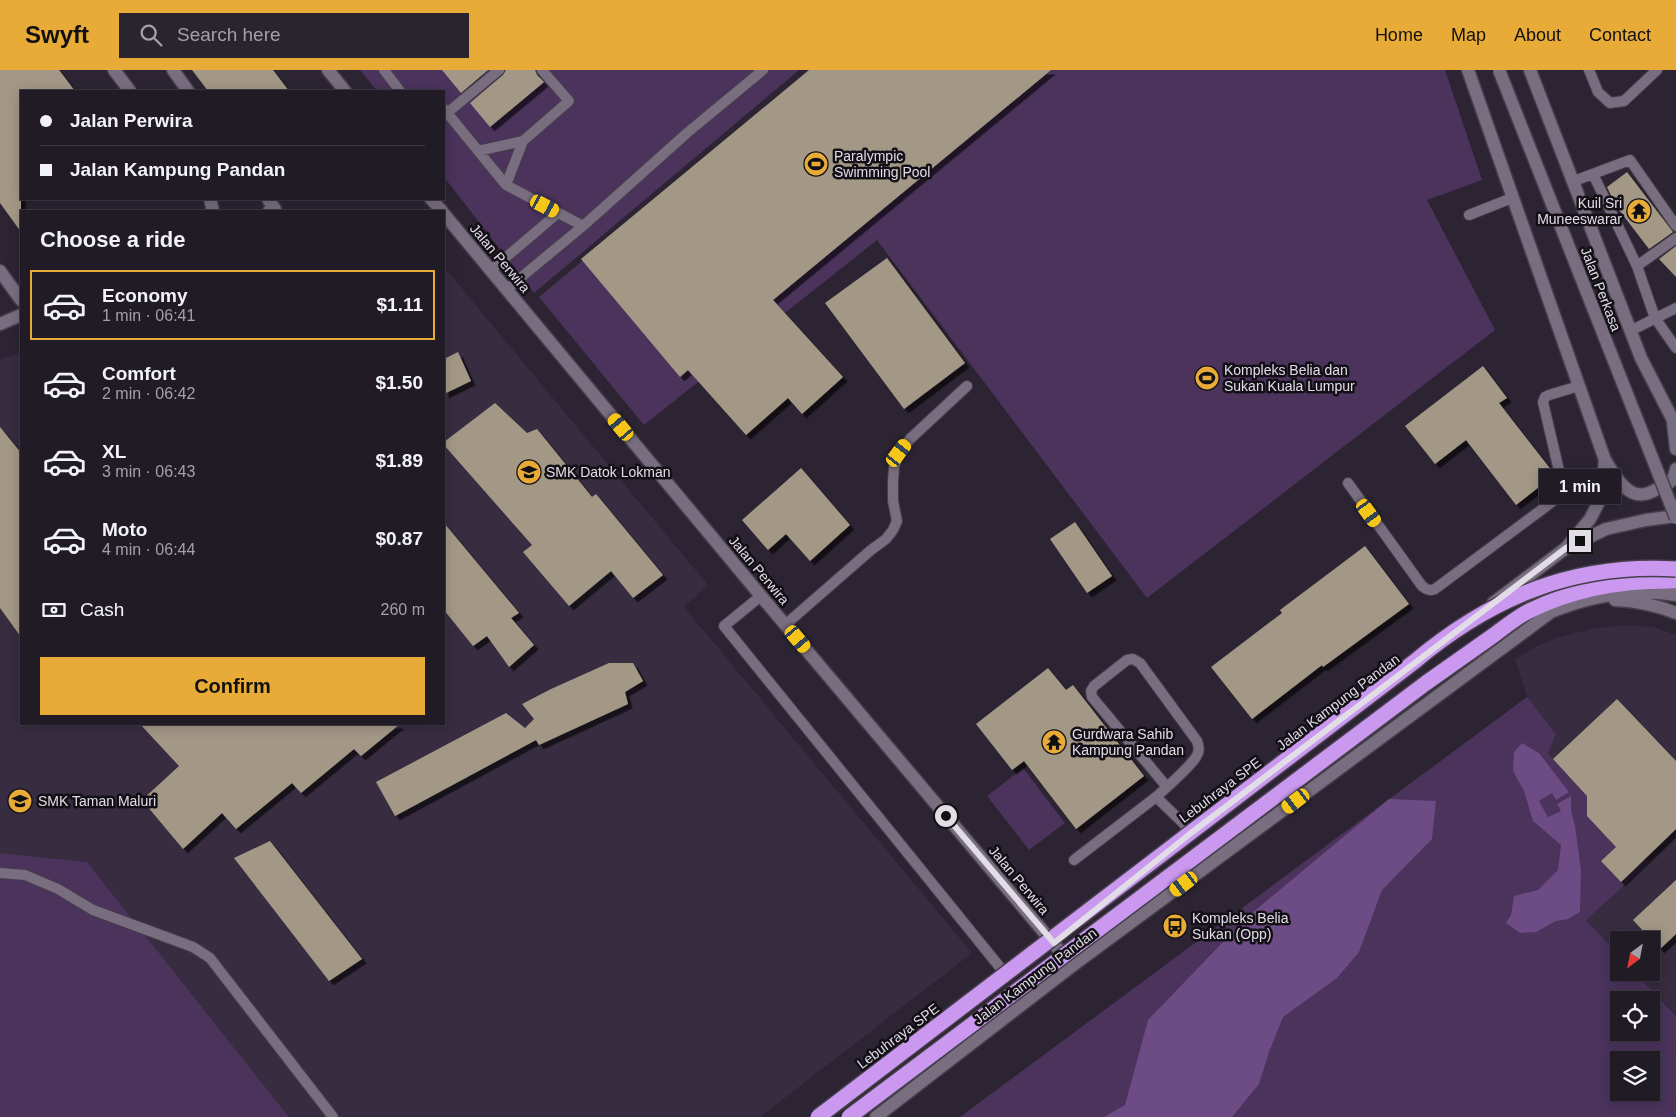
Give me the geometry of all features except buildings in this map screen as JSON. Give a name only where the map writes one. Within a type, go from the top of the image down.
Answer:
[{"type":"highway","name":"Lebuhraya SPE","points":[[818,1117],[1406,668],[1440,640],[1468,621],[1497,605],[1560,581],[1593,573],[1626,569],[1676,569]]},
{"type":"highway","points":[[849,1117],[1426,683],[1527,612],[1549,602],[1596,587],[1650,580],[1676,580]]},
{"type":"street","points":[[114,70],[129,90]]},
{"type":"street","points":[[173,70],[187,90]]},
{"type":"street","points":[[328,70],[344,90]]},
{"type":"street","points":[[1468,70],[1605,460],[1619,480],[1635,494],[1644,495],[1669,484],[1676,469]]},
{"type":"street","name":"Jalan Perkasa","points":[[1499,70],[1676,517]]},
{"type":"street","name":"Jalan Perkasa","points":[[1530,70],[1630,331],[1641,358],[1674,424]]},
{"type":"street","name":"Jalan Perwira","points":[[432,200],[440,210]]},
{"type":"street","name":"Jalan Perwira","points":[[445,215],[785,625],[1072,966]]},
{"type":"street","points":[[0,271],[20,299]]},
{"type":"street","points":[[0,324],[20,315]]},
{"type":"street","points":[[1674,424],[1676,449]]},
{"type":"street","points":[[1566,548],[1590,519],[1601,498],[1605,460]]},
{"type":"street","name":"Jalan Kampung Pandan","points":[[823,1117],[1007,976],[1054,943],[1191,833],[1566,548],[1606,529],[1646,520],[1676,517]]},
{"type":"street","name":"Jalan Kampung Pandan","points":[[876,1117],[1072,966],[1551,612],[1587,599],[1616,593],[1640,591],[1676,595]]},
{"type":"street","name":"Jalan Kampung Pandan","points":[[1551,612],[1588,602],[1610,600],[1632,601],[1653,605],[1676,613]]},
{"type":"lane","points":[[384,70],[399,90]]},
{"type":"lane","points":[[499,70],[445,111],[506,185],[583,226]]},
{"type":"lane","points":[[506,185],[523,141],[569,101],[542,70]]},
{"type":"lane","points":[[507,289],[583,226],[687,133],[763,70]]},
{"type":"lane","points":[[1589,70],[1598,92],[1610,103],[1624,101],[1657,70]]},
{"type":"lane","points":[[478,151],[523,141]]},
{"type":"lane","points":[[1574,181],[1630,160],[1676,226]]},
{"type":"lane","points":[[1593,174],[1637,266],[1655,318],[1676,348]]},
{"type":"lane","points":[[1469,216],[1512,198]]},
{"type":"lane","points":[[490,270],[558,212]]},
{"type":"lane","points":[[1637,266],[1676,238]]},
{"type":"lane","points":[[1630,331],[1676,308]]},
{"type":"lane","points":[[785,625],[889,534],[897,521],[893,481],[894,467],[899,453],[910,439],[967,386]]},
{"type":"lane","points":[[1348,484],[1422,586],[1430,590],[1435,589],[1556,499],[1561,484],[1560,475],[1543,402],[1545,397],[1549,395],[1579,386]]},
{"type":"lane","points":[[761,596],[724,626],[1007,976]]},
{"type":"lane","points":[[1074,860],[1156,797],[1167,787],[1197,756],[1199,748],[1197,741],[1140,663],[1133,659],[1127,660],[1094,686],[1091,691],[1092,697],[1167,787]]},
{"type":"lane","points":[[1156,797],[1191,833]]},
{"type":"lane","points":[[0,873],[25,875],[58,889],[93,910],[193,947],[210,958],[333,1117]]},
{"type":"shaded area","points":[[360,70],[799,70],[534,293],[445,178],[445,90],[376,90]]},
{"type":"shaded area","name":"Kompleks Belia dan Sukan Kuala Lumpur","points":[[813,70],[1445,70],[1482,180],[1427,200],[1495,330],[1147,598],[877,240],[644,425],[539,297]]},
{"type":"shaded area","points":[[445,268],[708,585],[684,607],[972,953],[760,1117],[289,1117],[87,862],[0,853],[0,360],[20,352],[20,725],[445,725]]},
{"type":"shaded area","points":[[1626,625],[1653,627],[1676,635],[1676,1016],[1660,999],[1660,991],[1652,991],[1643,981],[1660,981],[1660,931],[1610,931],[1610,945],[1586,920],[1621,882],[1601,861],[1596,825],[1548,754],[1556,734],[1527,697],[1515,659],[1537,646],[1560,637],[1595,628]]},
{"type":"shaded area","points":[[1527,697],[1556,734],[1548,754],[1626,837],[1601,861],[1645,857],[1650,862],[1586,920],[1610,945],[1610,981],[1643,981],[1652,991],[1610,991],[1610,1041],[1660,1041],[1660,999],[1676,1016],[1676,1117],[960,1117]]},
{"type":"shaded area","points":[[1522,743],[1539,753],[1569,792],[1556,800],[1552,793],[1539,801],[1548,817],[1561,811],[1557,804],[1571,796],[1571,810],[1581,870],[1580,912],[1568,919],[1556,921],[1536,932],[1520,933],[1506,923],[1511,915],[1514,896],[1538,890],[1558,870],[1561,845],[1533,821],[1524,791],[1513,771],[1514,752]]},
{"type":"shaded area","points":[[1023,768],[1065,823],[1029,850],[987,796]]},
{"type":"shaded area","points":[[1389,799],[1436,801],[1432,839],[1382,890],[1359,952],[1337,978],[1283,1017],[1259,1084],[1232,1117],[1104,1117],[1125,1105],[1148,1020],[1246,918]]},
{"type":"shaded area","points":[[0,853],[87,862],[289,1117],[0,1117]]},
{"type":"place","name":"Paralympic Swimming Pool","points":[[816,164]]},
{"type":"place","name":"Kuil Sri Muneeswarar","points":[[1639,211]]},
{"type":"place","name":"Kompleks Belia dan Sukan Kuala Lumpur","points":[[1207,378]]},
{"type":"place","name":"SMK Datok Lokman","points":[[529,472]]},
{"type":"place","name":"Gurdwara Sahib Kampung Pandan","points":[[1054,742]]},
{"type":"place","name":"SMK Taman Maluri","points":[[20,801]]},
{"type":"place","name":"Kompleks Belia Sukan (Opp)","points":[[1175,926]]},
{"type":"route","points":[[946,816],[1054,943],[1191,833],[1566,548],[1580,541]]}]
